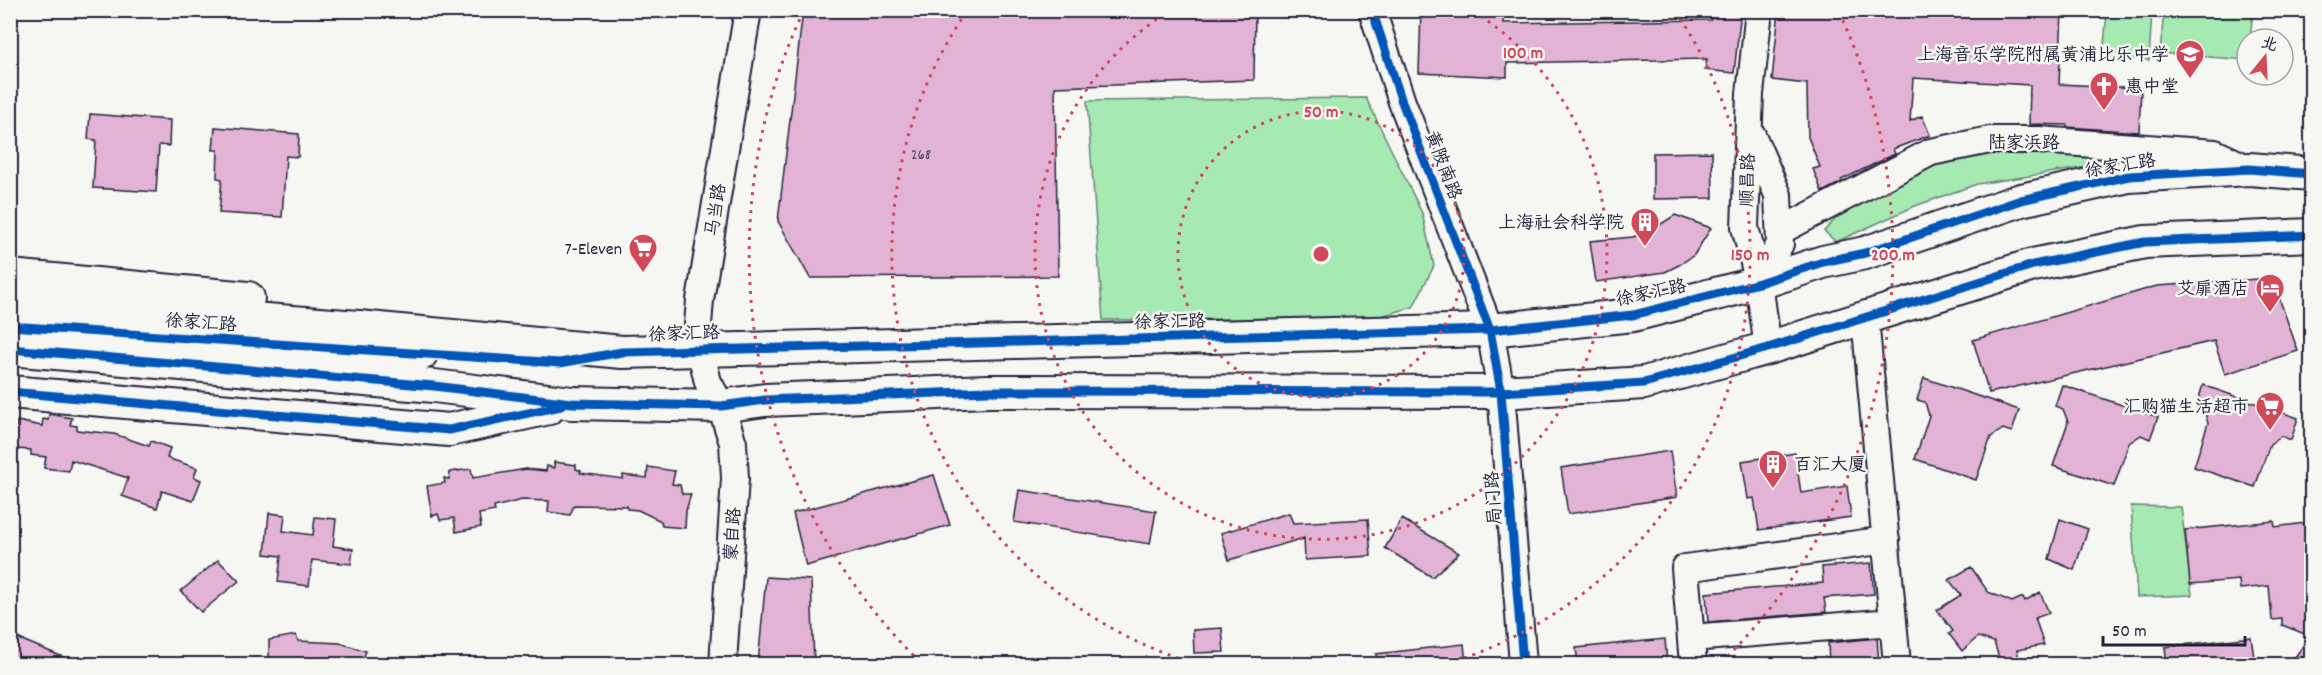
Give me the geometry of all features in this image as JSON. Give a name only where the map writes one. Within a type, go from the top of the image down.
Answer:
[{"type":"main road","name":"徐家汇路","points":[[10,302],[359,327],[622,352],[1490,330],[1633,315],[1759,283],[1823,262],[1866,253],[2021,200],[2129,176],[2249,169],[2312,174]]},
{"type":"main road","points":[[10,369],[431,409],[572,403],[721,406],[765,400],[988,391],[1501,392],[1644,383],[1768,348],[2033,265],[2145,242],[2312,235]]},
{"type":"main road","points":[[10,276],[543,326],[622,352]]},
{"type":"main road","name":"徐家汇路","points":[[10,326],[561,363],[622,352]]},
{"type":"main road","points":[[10,349],[434,386],[572,403]]},
{"type":"main road","points":[[10,392],[449,430],[572,403]]},
{"type":"street","name":"马当路","points":[[721,406],[708,382],[700,349],[698,325],[700,300],[747,10]]},
{"type":"street","name":"黄陂南路","points":[[1372,10],[1402,102],[1490,330]]},
{"type":"street","name":"顺昌路","points":[[1759,10],[1750,94],[1745,227],[1759,283],[1768,348]]},
{"type":"street","points":[[1750,129],[1778,195],[1780,244],[1759,283]]},
{"type":"street","name":"陆家浜路","points":[[1780,231],[1931,152],[1990,140],[2039,140],[2215,153],[2249,169]]},
{"type":"street","points":[[1865,318],[1897,664]]},
{"type":"street","name":"局门路","points":[[1490,330],[1501,392],[1522,664]]},
{"type":"street","name":"蒙自路","points":[[721,406],[733,443],[735,478],[723,664]]},
{"type":"street","points":[[1693,664],[1685,568],[1886,540]]},
{"type":"street","points":[[1691,638],[1893,622]]},
{"type":"green space","points":[[2107,11],[2152,11],[2149,60],[2103,57]]},
{"type":"green space","points":[[2164,11],[2253,11],[2251,27],[2235,27],[2235,59],[2160,53]]},
{"type":"green space","points":[[1366,98],[1422,213],[1434,266],[1413,307],[1374,318],[1103,320],[1087,101]]},
{"type":"green space","points":[[1992,147],[2143,154],[2133,160],[1977,184],[1915,206],[1836,242],[1824,231],[1850,204],[1930,161]]},
{"type":"green space","points":[[2131,506],[2181,507],[2192,595],[2137,597]]},
{"type":"building","points":[[803,10],[1255,10],[1254,80],[1055,87],[1058,276],[810,278],[778,221]]},
{"type":"building","points":[[1421,10],[1503,10],[1503,23],[1711,20],[1713,10],[1741,10],[1734,73],[1705,70],[1707,59],[1507,63],[1507,77],[1419,73]]},
{"type":"building","points":[[1779,10],[2062,10],[2059,84],[2141,88],[2139,132],[2029,124],[2030,85],[1913,78],[1910,121],[1922,116],[1930,135],[1893,149],[1895,154],[1841,180],[1842,182],[1822,192],[1813,169],[1820,167],[1808,137],[1807,84],[1772,80]]},
{"type":"building","points":[[90,114],[170,120],[169,146],[159,145],[156,192],[93,188],[96,140],[88,139]]},
{"type":"building","points":[[215,127],[299,134],[298,157],[286,156],[282,217],[219,213],[222,179],[217,178],[218,150],[213,150]]},
{"type":"building","points":[[1712,152],[1713,198],[1653,199],[1653,153]]},
{"type":"building","name":"上海社会科学院","points":[[1675,215],[1711,228],[1694,255],[1665,272],[1596,282],[1590,241],[1633,237],[1652,230]]},
{"type":"building","points":[[2272,278],[2298,351],[2225,374],[2214,341],[1989,393],[1973,340],[2157,286]]},
{"type":"building","points":[[1924,378],[2019,410],[2012,432],[2003,429],[1991,437],[1976,480],[1915,459],[1929,416],[1925,402],[1917,400]]},
{"type":"building","points":[[2062,385],[2158,417],[2150,439],[2141,435],[2129,443],[2114,486],[2053,466],[2068,422],[2063,409],[2055,406]]},
{"type":"building","points":[[2203,385],[2298,418],[2291,440],[2281,436],[2270,444],[2255,487],[2194,467],[2208,423],[2204,410],[2196,407]]},
{"type":"building","points":[[49,414],[72,418],[70,425],[77,426],[77,430],[114,434],[149,446],[151,441],[170,448],[167,458],[197,468],[194,477],[201,480],[193,501],[162,491],[157,508],[122,496],[128,478],[71,460],[69,471],[44,468],[46,457],[31,455],[31,450],[15,449],[16,443],[10,442],[10,426],[16,427],[17,421],[42,426],[43,419],[48,420]]},
{"type":"building","points":[[1670,451],[1677,497],[1568,514],[1561,468]]},
{"type":"building","name":"百汇大厦","points":[[1795,453],[1801,493],[1847,486],[1851,517],[1759,530],[1754,498],[1748,499],[1742,461]]},
{"type":"building","points":[[554,462],[576,465],[580,473],[623,479],[623,475],[647,478],[648,467],[675,471],[672,484],[680,485],[682,494],[691,494],[686,511],[685,528],[662,526],[661,521],[638,510],[627,509],[627,506],[574,505],[570,515],[548,512],[549,501],[522,500],[494,507],[495,511],[479,514],[481,527],[456,532],[454,518],[440,520],[438,514],[432,516],[427,486],[445,483],[444,478],[449,479],[450,472],[471,469],[473,478],[526,469],[546,471],[547,466],[554,468]]},
{"type":"building","points":[[934,475],[950,525],[806,566],[793,513]]},
{"type":"building","points":[[1019,490],[1156,511],[1150,544],[1014,522]]},
{"type":"building","points":[[269,513],[285,515],[283,531],[313,535],[315,517],[336,519],[333,546],[353,549],[351,564],[312,560],[309,586],[278,582],[281,556],[265,554]]},
{"type":"building","points":[[1289,513],[1293,523],[1368,519],[1371,556],[1305,560],[1304,538],[1229,560],[1221,533]]},
{"type":"building","points":[[1402,519],[1459,553],[1432,577],[1385,548]]},
{"type":"building","points":[[2060,519],[2088,529],[2074,570],[2049,559]]},
{"type":"building","points":[[2274,521],[2275,527],[2305,523],[2312,528],[2312,664],[2290,664],[2310,636],[2282,625],[2282,619],[2272,620],[2269,586],[2240,589],[2239,580],[2190,584],[2185,530]]},
{"type":"building","points":[[218,560],[239,581],[201,612],[181,591]]},
{"type":"building","points":[[1871,563],[1874,594],[1824,598],[1826,612],[1708,622],[1706,593],[1823,583],[1822,567]]},
{"type":"building","points":[[1971,567],[1988,592],[2012,602],[2023,597],[2025,601],[2040,592],[2049,613],[2035,618],[2044,645],[2017,650],[2019,658],[2001,664],[1994,642],[1978,637],[1962,651],[1949,634],[1953,631],[1937,610],[1961,595],[1949,580]]},
{"type":"building","points":[[766,577],[811,580],[814,664],[758,664]]},
{"type":"building","points":[[1222,628],[1224,652],[1194,653],[1193,630]]},
{"type":"building","points":[[10,635],[80,664],[10,664]]},
{"type":"building","points":[[296,635],[298,641],[340,643],[366,651],[361,664],[269,664],[269,640]]},
{"type":"building","points":[[2251,637],[2255,664],[2167,664],[2165,647]]},
{"type":"building","points":[[1877,638],[1879,664],[1829,664],[1828,643]]},
{"type":"building","points":[[1665,639],[1667,664],[1578,664],[1576,648]]},
{"type":"building","points":[[1464,644],[1466,664],[1377,664],[1376,654]]},
{"type":"cycle path","points":[[1372,10],[1402,102],[1490,330],[1501,392],[1523,664]]},
{"type":"cycle path","points":[[10,326],[560,363],[622,352],[1490,330],[1633,315],[1759,283],[1823,262],[1865,253],[2021,200],[2129,176],[2249,169],[2312,174]]},
{"type":"cycle path","points":[[10,349],[434,386],[572,403],[721,406],[765,400],[988,391],[1501,392],[1644,383],[1768,348],[2033,265],[2145,242],[2312,235]]},
{"type":"cycle path","points":[[10,392],[449,430],[561,406]]},
{"type":"place","name":"上海音乐学院附属黄浦比乐中学","points":[[2190,80]]},
{"type":"place","name":"惠中堂","points":[[2104,112]]},
{"type":"place","name":"上海社会科学院","points":[[1645,248]]},
{"type":"place","name":"7-Eleven","points":[[643,274]]},
{"type":"place","name":"艾扉酒店","points":[[2270,314]]},
{"type":"place","name":"汇购猫生活超市","points":[[2270,432]]},
{"type":"place","name":"百汇大厦","points":[[1773,490]]}]
